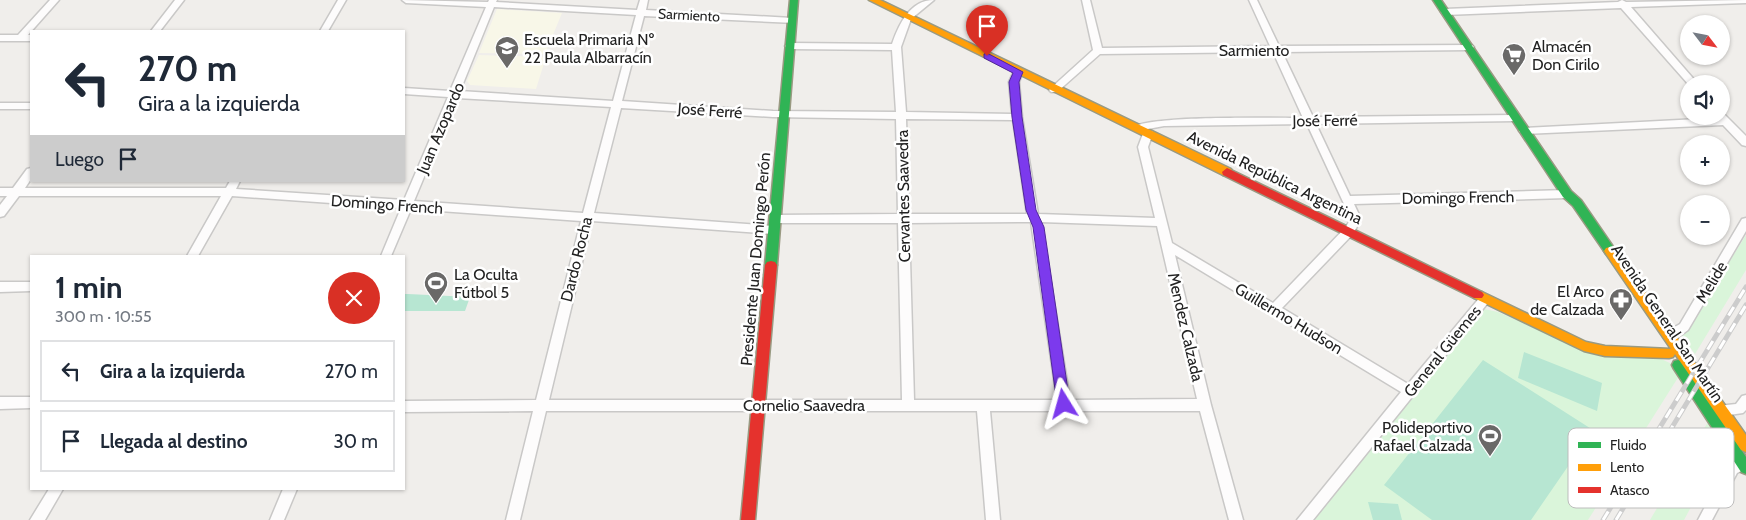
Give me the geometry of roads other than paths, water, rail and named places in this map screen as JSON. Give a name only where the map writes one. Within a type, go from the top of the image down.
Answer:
[{"type":"main road","name":"Presidente Juan Domingo Perón","points":[[748,520],[794,0]]},
{"type":"main road","name":"Avenida República Argentina","points":[[873,0],[1054,90],[1142,130],[1584,346],[1605,351],[1670,353]]},
{"type":"main road","name":"Avenida General San Martín","points":[[1437,0],[1567,194],[1577,202],[1734,428]]},
{"type":"main road","name":"Avenida General San Martín","points":[[1567,194],[1568,203],[1720,428]]},
{"type":"main road","points":[[1731,424],[1746,429]]},
{"type":"main road","name":"Avenida General San Martín","points":[[1734,428],[1746,446]]},
{"type":"main road","name":"Avenida General San Martín","points":[[1734,449],[1745,466]]},
{"type":"street","points":[[20,38],[55,0]]},
{"type":"street","points":[[156,30],[180,0]]},
{"type":"street","points":[[325,30],[342,0]]},
{"type":"street","name":"Sarmiento","points":[[406,0],[492,2],[792,21]]},
{"type":"street","name":"Dardo Rocha","points":[[513,520],[587,218],[644,0]]},
{"type":"street","name":"Cervantes Saavedra","points":[[908,405],[901,115],[896,47],[901,29],[908,17],[930,0]]},
{"type":"street","points":[[1054,90],[1098,51],[1086,0]]},
{"type":"street","points":[[1253,0],[1356,219],[1349,231],[1274,309]]},
{"type":"street","points":[[1446,12],[1621,3],[1746,0]]},
{"type":"street","name":"Juan Azopardo","points":[[386,255],[492,2]]},
{"type":"street","points":[[1621,3],[1685,75]]},
{"type":"street","points":[[0,38],[30,38]]},
{"type":"street","points":[[790,46],[896,47]]},
{"type":"street","name":"Sarmiento","points":[[1098,51],[1469,47]]},
{"type":"street","points":[[1018,72],[1014,82],[1017,117],[1031,210],[1038,227],[1064,404]]},
{"type":"street","name":"José Ferré","points":[[405,91],[784,114],[1017,117]]},
{"type":"street","points":[[0,106],[30,106]]},
{"type":"street","name":"José Ferré","points":[[1142,130],[1164,123],[1515,118]]},
{"type":"street","points":[[1524,131],[1680,121]]},
{"type":"street","points":[[1730,125],[1746,142]]},
{"type":"street","name":"Mendez Calzada","points":[[1142,130],[1143,147],[1205,405],[1236,520]]},
{"type":"street","points":[[0,213],[30,173]]},
{"type":"street","points":[[193,255],[234,182]]},
{"type":"street","name":"Domingo French","points":[[0,192],[228,192],[587,218],[775,225],[904,219],[1035,218],[1161,222]]},
{"type":"street","name":"Domingo French","points":[[1348,200],[1567,194]]},
{"type":"street","name":"Melide","points":[[1670,336],[1684,327],[1746,222]]},
{"type":"street","name":"Guillermo Hudson","points":[[1168,246],[1410,391]]},
{"type":"street","points":[[0,287],[30,287]]},
{"type":"street","name":"General Güemes","points":[[1304,520],[1485,299]]},
{"type":"street","points":[[1722,410],[1739,408],[1746,400]]},
{"type":"street","points":[[0,403],[30,403]]},
{"type":"street","points":[[983,405],[992,520]]},
{"type":"street","name":"Cornelio Saavedra","points":[[405,406],[1205,405]]},
{"type":"street","points":[[37,520],[55,490]]},
{"type":"street","points":[[277,520],[290,490]]},
{"type":"street","points":[[1705,520],[1711,508]]},
{"type":"railway","points":[[1659,428],[1746,287]]},
{"type":"railway","points":[[1672,428],[1746,305]]},
{"type":"railway","points":[[1603,520],[1610,508]]},
{"type":"railway","points":[[1616,520],[1623,508]]},
{"type":"place","name":"Escuela Primaria Nº 22 Paula Albarracín","points":[[507,69]]},
{"type":"place","name":"Almacén Don Cirilo","points":[[1514,76]]},
{"type":"place","name":"La Oculta Fútbol 5","points":[[436,304]]},
{"type":"place","name":"El Arco de Calzada","points":[[1621,321]]},
{"type":"place","name":"Polideportivo Rafael Calzada","points":[[1490,457]]}]
